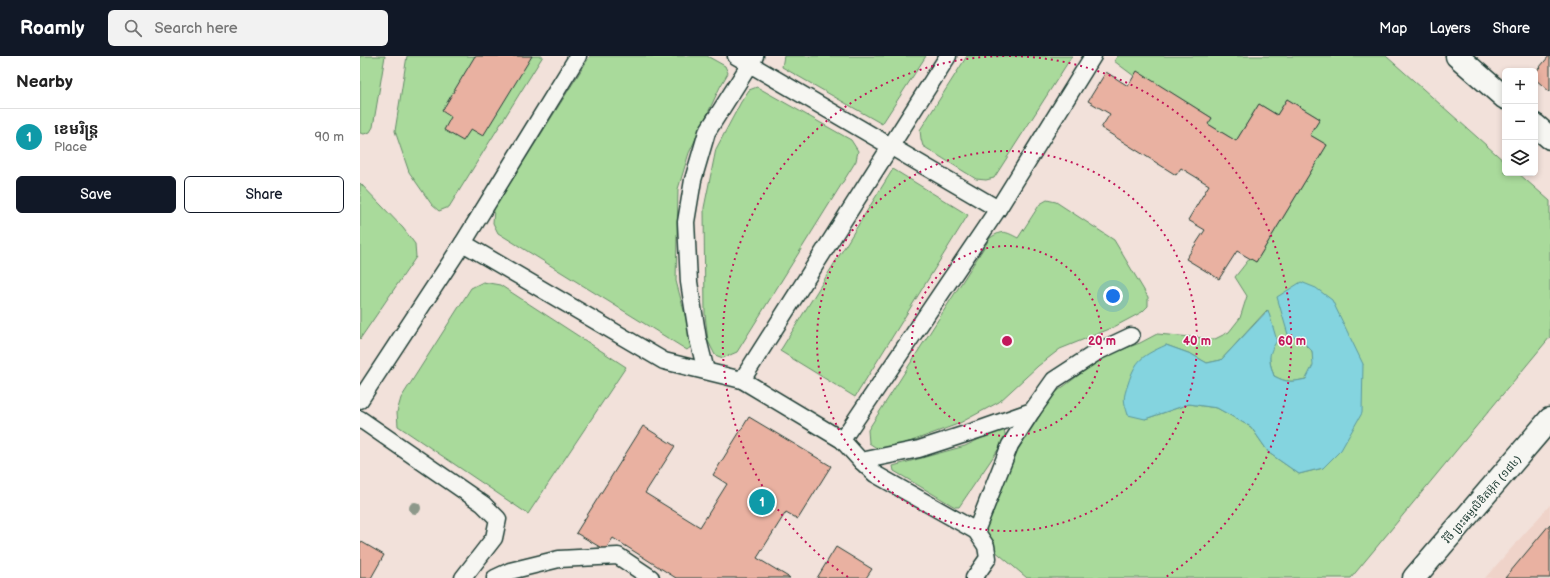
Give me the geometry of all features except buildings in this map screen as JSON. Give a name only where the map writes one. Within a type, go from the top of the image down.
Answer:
[{"type":"street","points":[[1457,56],[1502,95]]},
{"type":"street","points":[[1538,128],[1550,138]]},
{"type":"street","name":"វិថី ព្រះធម្មលិខិតអ៊ុក (១៨៤)","points":[[1414,578],[1550,419]]},
{"type":"lane","points":[[360,400],[463,242],[578,56]]},
{"type":"lane","points":[[742,380],[948,56]]},
{"type":"lane","points":[[842,440],[998,209],[1093,56]]},
{"type":"lane","points":[[706,371],[698,339],[689,282],[686,222],[693,180],[707,132],[747,59],[998,209]]},
{"type":"lane","points":[[463,242],[664,361],[742,380],[842,440],[861,461],[876,474],[976,531],[986,546],[988,558],[974,578]]},
{"type":"lane","points":[[976,531],[1010,445],[1054,380],[1096,352],[1131,336]]},
{"type":"lane","points":[[861,461],[919,449],[1032,411]]},
{"type":"lane","points":[[360,419],[483,504],[498,518],[494,538],[463,578]]},
{"type":"lane","points":[[495,578],[510,571],[559,559],[618,556],[651,578]]},
{"type":"shaded area","points":[[1550,505],[1550,578],[1485,578]]},
{"type":"green space","points":[[360,56],[385,56],[373,127],[370,132],[364,134],[360,133]]},
{"type":"green space","points":[[407,56],[543,56],[449,207],[439,211],[432,205],[409,172],[395,131]]},
{"type":"green space","points":[[590,56],[707,56],[725,66],[728,73],[689,153],[678,189],[676,281],[692,341],[692,346],[687,350],[498,233],[493,223],[494,209]]},
{"type":"green space","points":[[784,56],[926,56],[882,124],[782,67]]},
{"type":"green space","points":[[967,56],[1072,56],[994,178],[986,180],[976,179],[923,146],[921,139],[920,130]]},
{"type":"green space","points":[[1118,56],[1386,56],[1502,159],[1502,176],[1521,176],[1550,201],[1550,337],[1351,578],[1027,578],[994,550],[984,530],[1016,453],[1047,399],[1104,356],[1140,343],[1157,334],[1215,339],[1229,332],[1240,318],[1247,296],[1235,277],[1250,258],[1256,262],[1327,145],[1310,135],[1320,119],[1287,99],[1277,115],[1259,104],[1236,141],[1208,124],[1212,118],[1137,72],[1134,76],[1114,61]],"holes":[[[1267,310],[1270,363],[1274,376],[1290,381],[1306,379],[1314,365],[1312,351],[1298,337],[1363,364],[1323,468],[1299,474],[1269,453],[1251,427],[1217,408],[1189,404],[1145,419],[1166,345],[1191,354],[1207,363],[1221,360]]]},
{"type":"green space","points":[[757,87],[851,140],[858,151],[856,161],[737,352],[723,358],[715,355],[708,341],[705,314],[704,208],[716,149],[741,102],[749,90]]},
{"type":"green space","points":[[893,169],[968,215],[855,397],[780,351]]},
{"type":"green space","points":[[360,183],[403,228],[415,244],[416,257],[360,339]]},
{"type":"green space","points":[[1047,200],[1056,202],[1114,240],[1148,297],[1148,306],[1142,312],[1112,328],[1060,349],[1038,366],[999,402],[958,424],[901,445],[878,449],[869,443],[868,430],[990,238],[1004,232],[1018,238],[1040,204]]},
{"type":"green space","points":[[483,282],[500,285],[626,367],[528,514],[398,426],[397,412],[401,398],[471,288]]},
{"type":"green space","points":[[1004,430],[1006,438],[959,507],[955,507],[894,471],[893,466],[965,446],[996,431]]},
{"type":"water","points":[[1301,282],[1316,288],[1332,300],[1363,364],[1362,413],[1341,450],[1323,468],[1299,474],[1269,453],[1251,427],[1217,408],[1189,404],[1145,419],[1128,415],[1124,402],[1125,393],[1134,369],[1141,359],[1151,352],[1166,345],[1191,354],[1207,363],[1221,360],[1268,310],[1277,341],[1270,354],[1274,376],[1290,381],[1306,379],[1313,365],[1312,351],[1298,337],[1289,338],[1277,297]]},
{"type":"place","name":"ខេមរិន្រ្ត","points":[[762,502]]}]
